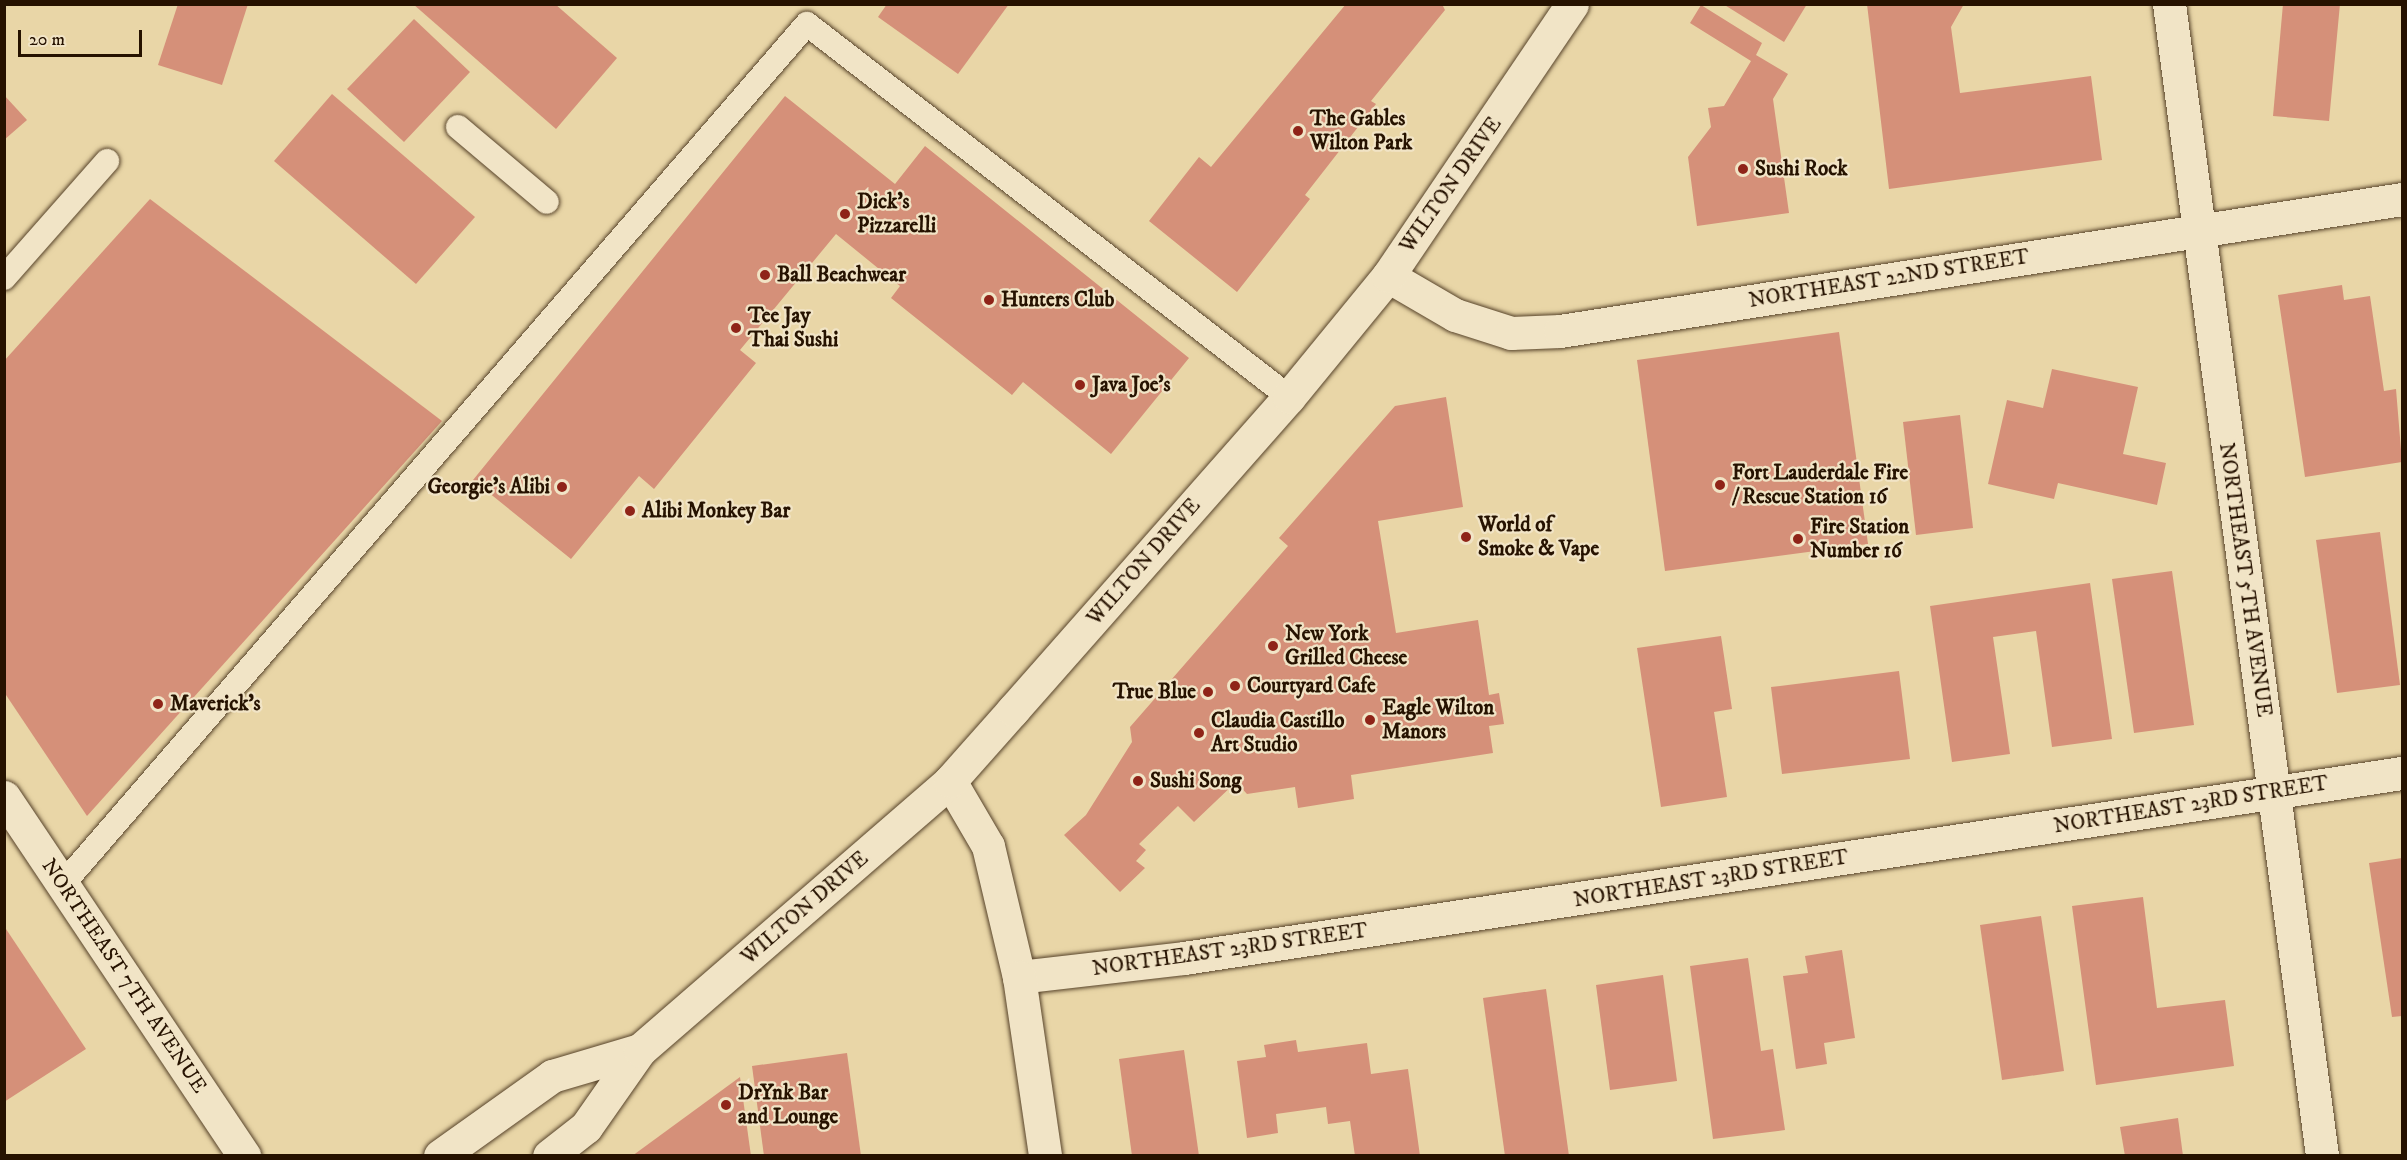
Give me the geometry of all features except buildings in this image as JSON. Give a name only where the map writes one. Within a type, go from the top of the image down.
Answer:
[{"type":"street","name":"WILTON DRIVE","points":[[549,1155],[586,1127],[640,1050],[950,781],[1288,397],[1388,276],[1572,4]]},
{"type":"street","name":"NORTHEAST 5TH AVENUE","points":[[2169,4],[2322,1155]]},
{"type":"street","name":"NORTHEAST 22ND STREET","points":[[1388,276],[1455,315],[1511,333],[1560,331],[2403,199]]},
{"type":"street","name":"NORTHEAST 23RD STREET","points":[[1019,977],[1184,958],[2403,773]]},
{"type":"street","points":[[950,781],[988,846],[1019,977],[1045,1155]]},
{"type":"street","name":"NORTHEAST 7TH AVENUE","points":[[4,797],[244,1155]]},
{"type":"street","name":"WILTON DRIVE","points":[[440,1155],[552,1076],[640,1050]]},
{"type":"lane","points":[[63,884],[807,24],[1288,397]]},
{"type":"lane","points":[[458,127],[547,202]]},
{"type":"lane","points":[[4,278],[107,161]]},
{"type":"place","name":"The Gables Wilton Park","points":[[1298,131]]},
{"type":"place","name":"Sushi Rock","points":[[1743,169]]},
{"type":"place","name":"Dick's Pizzarelli","points":[[845,214]]},
{"type":"place","name":"Ball Beachwear","points":[[765,275]]},
{"type":"place","name":"Hunters Club","points":[[989,300]]},
{"type":"place","name":"Tee Jay Thai Sushi","points":[[736,328]]},
{"type":"place","name":"Java Joe's","points":[[1080,385]]},
{"type":"place","name":"Fort Lauderdale Fire / Rescue Station 16","points":[[1720,485]]},
{"type":"place","name":"Georgie’s Alibi","points":[[562,487]]},
{"type":"place","name":"Alibi Monkey Bar","points":[[630,511]]},
{"type":"place","name":"World of Smoke & Vape","points":[[1466,537]]},
{"type":"place","name":"Fire Station Number 16","points":[[1798,539]]},
{"type":"place","name":"New York Grilled Cheese","points":[[1273,646]]},
{"type":"place","name":"Courtyard Cafe","points":[[1235,686]]},
{"type":"place","name":"True Blue","points":[[1208,692]]},
{"type":"place","name":"Maverick's","points":[[158,704]]},
{"type":"place","name":"Eagle Wilton Manors","points":[[1370,720]]},
{"type":"place","name":"Claudia Castillo Art Studio","points":[[1199,733]]},
{"type":"place","name":"Sushi Song","points":[[1138,781]]},
{"type":"place","name":"DrYnk Bar and Lounge","points":[[726,1105]]}]
